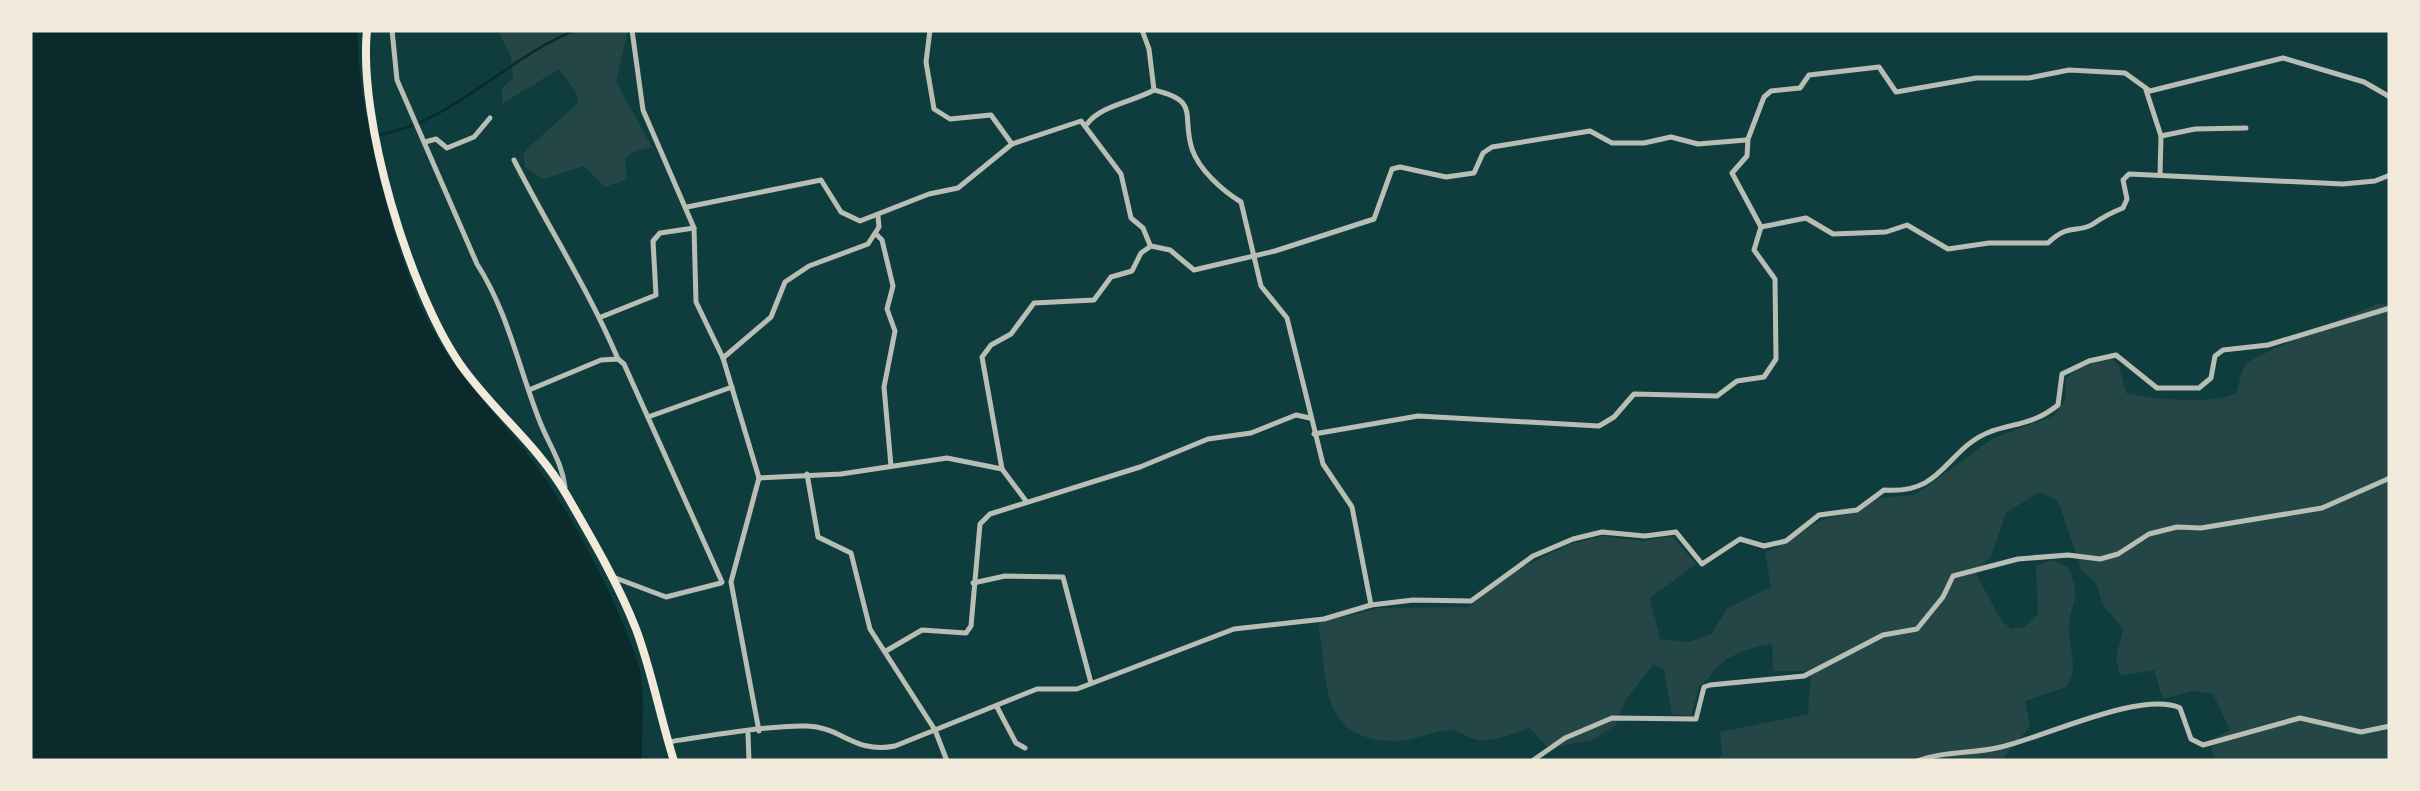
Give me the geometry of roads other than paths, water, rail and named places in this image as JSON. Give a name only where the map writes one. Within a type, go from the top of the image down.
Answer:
[{"type":"main road","points":[[366,30],[374,128],[435,326],[462,368],[534,447],[565,493],[610,576],[643,649],[674,761]]},
{"type":"street","points":[[392,30],[398,80],[477,264],[495,292],[563,472],[565,493]]},
{"type":"street","points":[[632,30],[642,110],[694,228],[696,302],[723,358],[759,478],[731,582],[759,731]]},
{"type":"street","points":[[930,30],[926,62],[934,109],[950,119],[991,115],[1012,144]]},
{"type":"street","points":[[1142,30],[1150,48],[1154,87]]},
{"type":"street","points":[[2146,90],[2283,58],[2364,82],[2390,97]]},
{"type":"street","points":[[1314,434],[1418,416],[1599,426],[1614,417],[1634,394],[1716,396],[1738,381],[1764,376],[1776,359],[1775,279],[1754,250],[1761,226],[1732,173],[1746,156],[1748,139],[1764,97],[1770,92],[1800,88],[1809,76],[1879,66],[1896,92],[1976,78],[2028,78],[2068,70],[2126,73],[2146,90],[2162,136],[2160,175]]},
{"type":"street","points":[[687,207],[821,180],[848,218],[878,216],[928,194],[958,188],[1012,144],[1070,122],[1088,124],[1106,109],[1127,105],[1154,87]]},
{"type":"street","points":[[1154,87],[1180,98],[1188,109],[1192,151],[1222,190],[1241,202],[1260,286],[1287,318],[1314,434],[1329,478],[1352,507],[1371,605]]},
{"type":"street","points":[[425,142],[436,139],[447,148],[474,136],[490,118]]},
{"type":"street","points":[[1088,124],[1121,174],[1130,218],[1143,228],[1151,246]]},
{"type":"street","points":[[2162,136],[2195,128],[2246,128]]},
{"type":"street","points":[[1026,501],[1002,470],[982,364],[986,349],[1011,334],[1034,302],[1094,300],[1111,277],[1132,272],[1141,253],[1151,246],[1170,250],[1194,270],[1252,254],[1275,252],[1374,219],[1392,169],[1400,167],[1446,177],[1474,173],[1483,153],[1492,146],[1590,130],[1612,143],[1644,144],[1671,137],[1698,144],[1748,139]]},
{"type":"street","points":[[514,160],[559,250],[601,317],[671,477],[706,538],[722,582]]},
{"type":"street","points":[[1761,226],[1806,218],[1832,234],[1886,232],[1907,225],[1948,249],[1988,242],[2048,244],[2062,230],[2089,227],[2102,216],[2122,208],[2127,199],[2123,180],[2129,174],[2342,184],[2375,182],[2390,175]]},
{"type":"street","points":[[723,358],[771,317],[785,282],[809,266],[868,244],[876,234],[878,216]]},
{"type":"street","points":[[601,317],[656,295],[653,240],[660,232],[694,228]]},
{"type":"street","points":[[876,234],[882,240],[893,286],[886,309],[896,331],[884,387],[891,466]]},
{"type":"street","points":[[668,742],[808,726],[874,750],[997,707],[1036,688],[1077,689],[1194,648],[1234,628],[1324,618],[1371,605],[1471,601],[1533,556],[1602,532],[1645,536],[1676,532],[1702,564],[1740,538],[1764,546],[1786,541],[1820,514],[1856,510],[1884,490],[1910,492],[1928,484],[1989,432],[2044,416],[2058,405],[2062,374],[2089,361],[2116,355],[2156,388],[2199,388],[2211,378],[2213,361],[2222,350],[2268,345],[2390,308]]},
{"type":"street","points":[[529,390],[601,360],[618,359]]},
{"type":"street","points":[[648,418],[732,386]]},
{"type":"street","points":[[886,651],[922,630],[966,633],[971,626],[973,584],[984,518],[1026,501],[1140,467],[1208,439],[1251,433],[1296,415],[1310,418]]},
{"type":"street","points":[[759,478],[947,458],[1002,470]]},
{"type":"street","points":[[807,474],[818,537],[850,553],[870,630],[934,730],[947,761]]},
{"type":"street","points":[[1532,761],[1602,720],[1696,718],[1704,688],[1710,684],[1804,676],[1883,635],[1917,629],[1943,597],[1953,576],[1973,567],[2068,555],[2100,558],[2118,554],[2149,534],[2176,527],[2201,528],[2322,508],[2390,478]]},
{"type":"street","points":[[610,576],[666,597],[731,582]]},
{"type":"street","points":[[973,584],[1005,576],[1064,577],[1090,683]]},
{"type":"street","points":[[1917,761],[2004,746],[2072,722],[2156,704],[2180,708],[2192,739],[2203,745],[2300,718],[2361,732],[2390,726]]},
{"type":"street","points":[[997,707],[1016,742],[1025,748]]},
{"type":"street","points":[[748,734],[749,761]]},
{"type":"waterway","points":[[380,135],[433,116],[576,30]]}]
